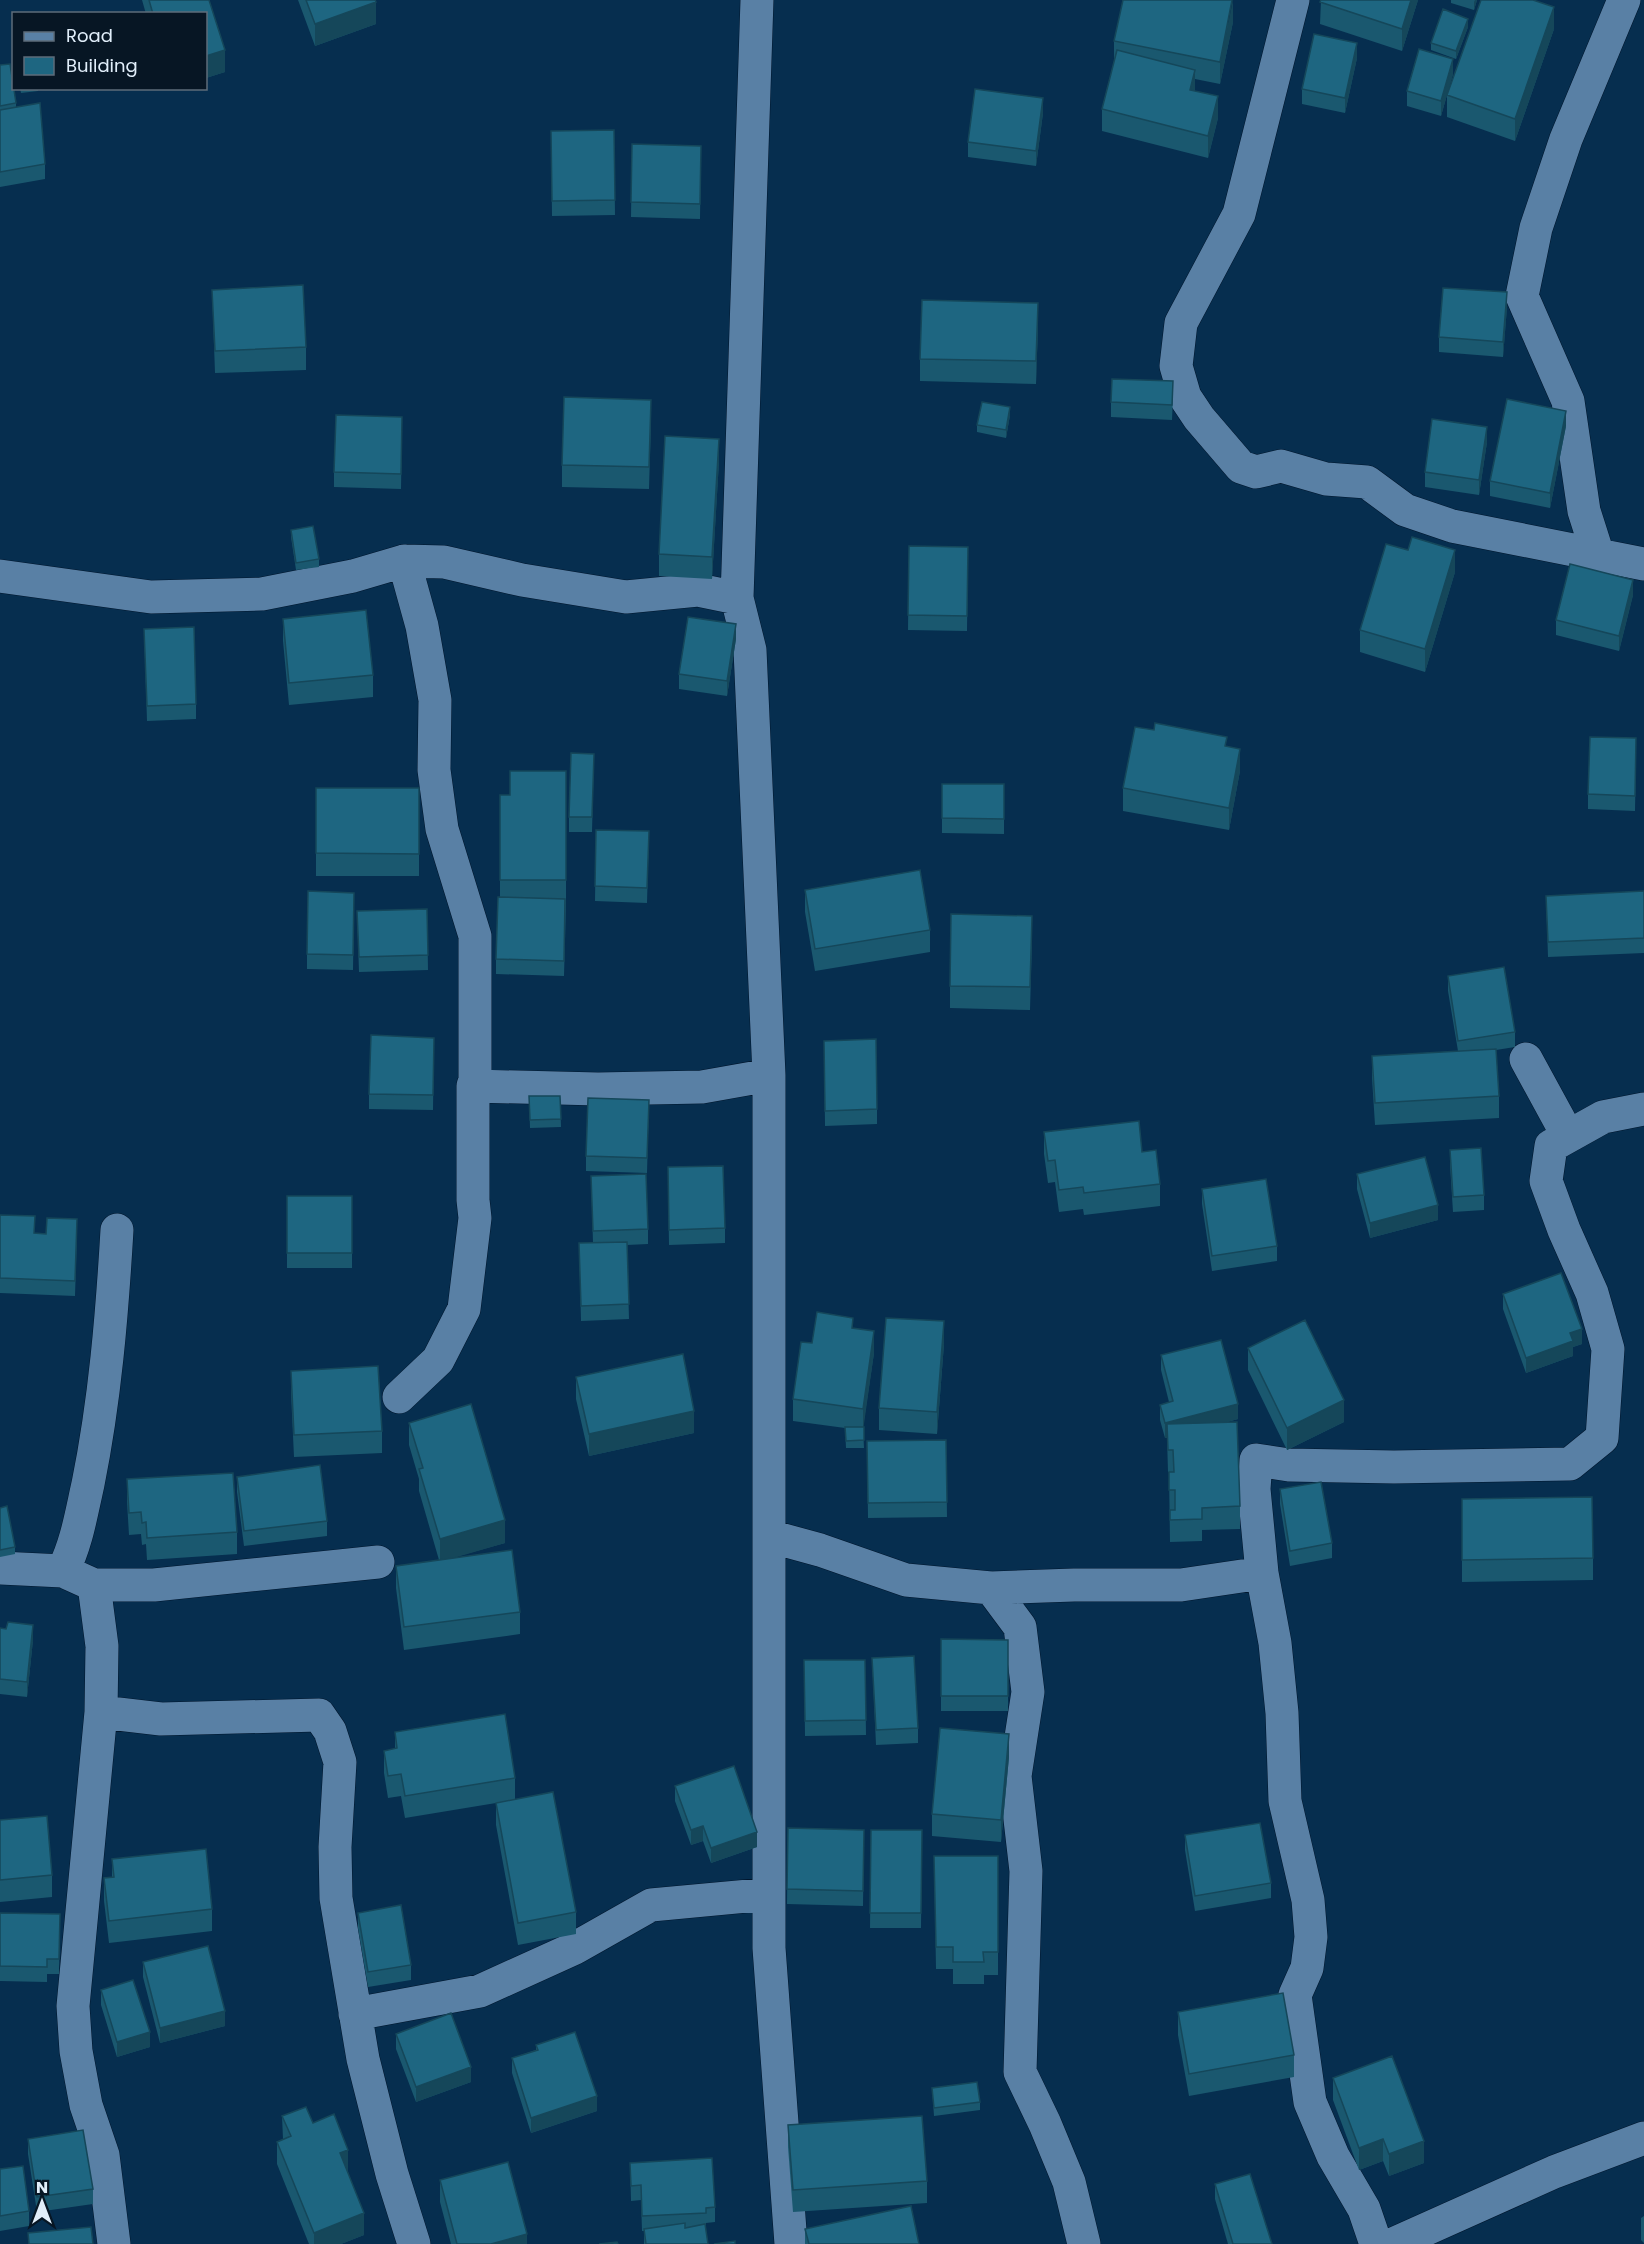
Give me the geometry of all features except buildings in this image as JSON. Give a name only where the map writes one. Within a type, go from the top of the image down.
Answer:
[{"type":"street","points":[[757,0],[737,598],[750,650],[769,1075],[769,1948],[791,2244]]},
{"type":"street","points":[[1293,0],[1239,214],[1181,323],[1176,366],[1185,397],[1199,418],[1241,467],[1256,472],[1281,466],[1326,479],[1367,482],[1405,510],[1452,526],[1644,564]]},
{"type":"street","points":[[1598,555],[1584,511],[1568,402],[1522,296],[1536,228],[1566,139],[1624,0]]},
{"type":"street","points":[[0,576],[151,597],[262,594],[353,576],[404,561],[444,562],[522,580],[626,597],[698,590],[737,598]]},
{"type":"street","points":[[399,1397],[438,1360],[464,1309],[475,1218],[473,1086],[475,1080],[475,936],[442,829],[434,770],[435,700],[422,626],[404,561]]},
{"type":"street","points":[[1526,1059],[1568,1136]]},
{"type":"street","points":[[473,1086],[598,1089],[702,1088],[769,1075]]},
{"type":"street","points":[[1376,2244],[1364,2209],[1333,2156],[1310,2102],[1295,1995],[1307,1968],[1311,1937],[1308,1899],[1285,1801],[1281,1701],[1275,1643],[1262,1573],[1254,1489],[1256,1460],[1289,1465],[1394,1467],[1570,1464],[1602,1438],[1608,1349],[1592,1293],[1564,1230],[1546,1181],[1551,1146],[1603,1117],[1644,1109]]},
{"type":"street","points":[[63,1571],[74,1548],[94,1452],[108,1353],[117,1230]]},
{"type":"street","points":[[769,1536],[820,1550],[906,1580],[992,1588],[1180,1585],[1262,1573]]},
{"type":"street","points":[[0,1568],[63,1571],[94,1585],[154,1585],[378,1562]]},
{"type":"street","points":[[94,1585],[102,1646],[101,1712],[73,2006],[76,2051],[86,2105],[103,2155],[114,2244]]},
{"type":"street","points":[[992,1588],[1020,1627],[1028,1692],[1016,1776],[1026,1871],[1020,2072],[1069,2182],[1084,2244]]},
{"type":"street","points":[[101,1712],[161,1719],[319,1715],[330,1731],[340,1762],[335,1847],[336,1898],[363,2059],[392,2174],[414,2244]]},
{"type":"street","points":[[356,2014],[480,1991],[575,1948],[651,1905],[769,1894]]},
{"type":"street","points":[[1393,2244],[1554,2172],[1644,2138]]}]
